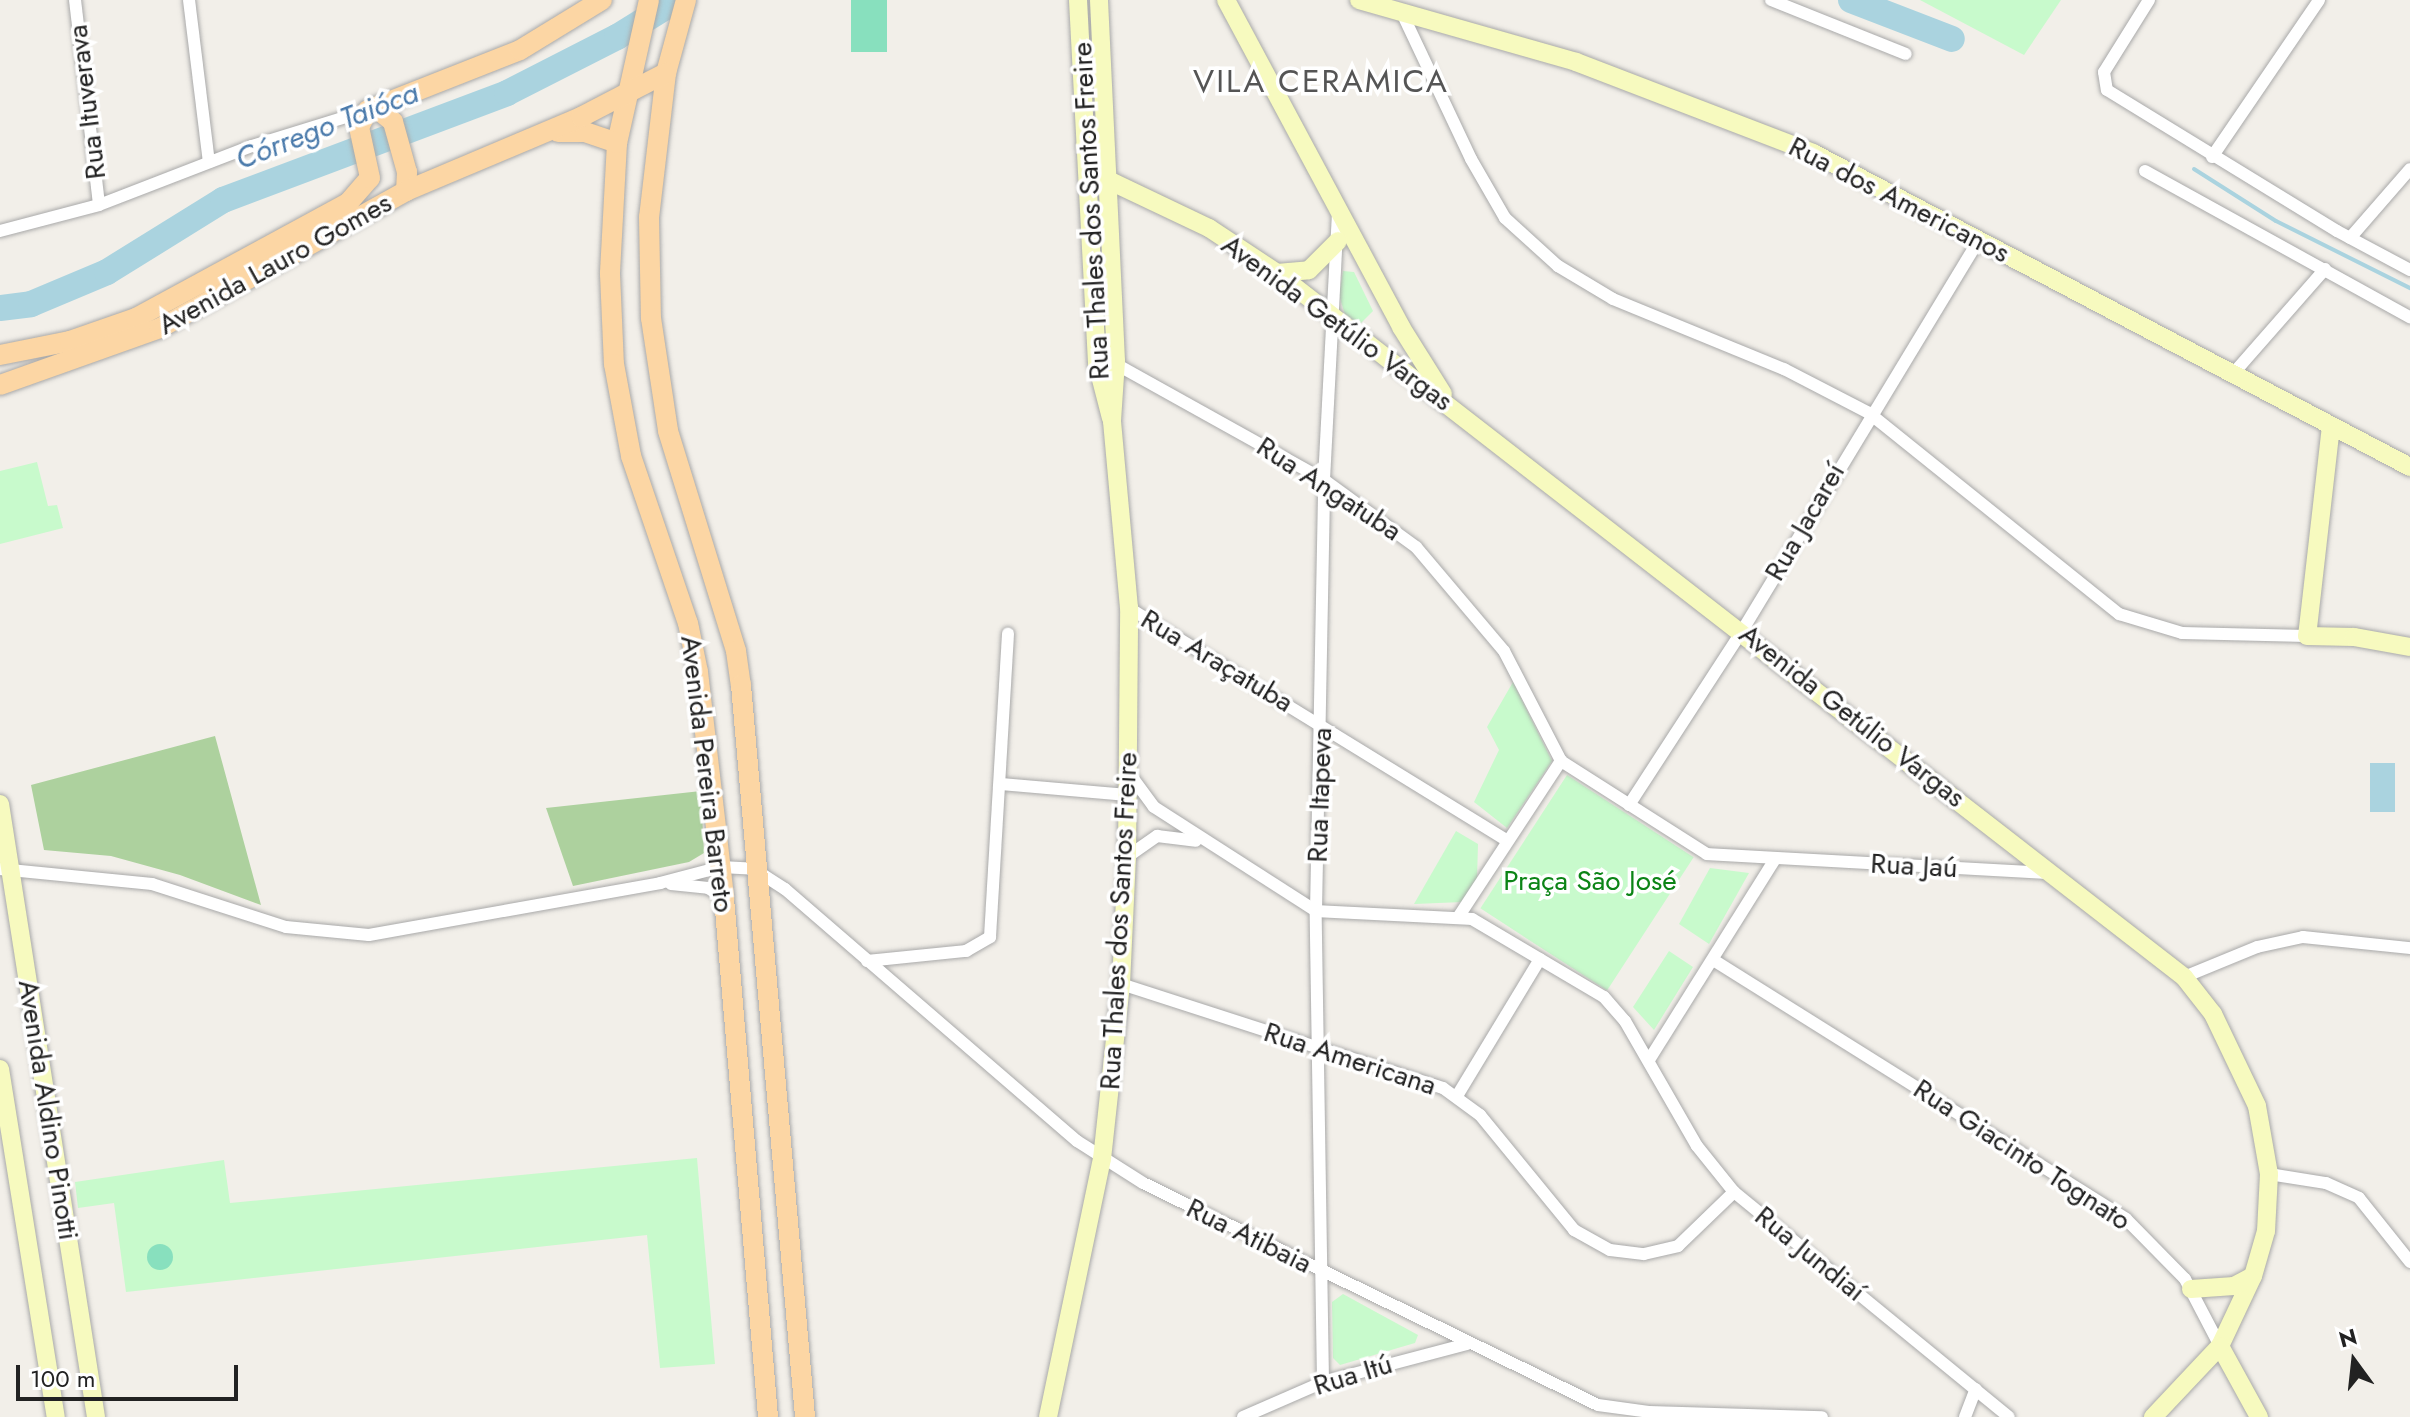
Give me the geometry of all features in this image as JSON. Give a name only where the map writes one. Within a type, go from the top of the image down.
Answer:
[{"type":"main road","points":[[360,134],[372,109],[520,50],[602,0]]},
{"type":"main road","name":"Avenida Pereira Barreto","points":[[686,0],[666,73],[649,217],[654,350],[679,473],[736,651],[760,871],[805,1417]]},
{"type":"main road","name":"Avenida Pereira Barreto","points":[[648,2],[624,95],[617,143],[610,274],[614,364],[631,456],[692,637],[721,867],[768,1417]]},
{"type":"main road","name":"Avenida Lauro Gomes","points":[[0,385],[160,328],[406,191],[546,133],[666,73]]},
{"type":"main road","points":[[372,109],[388,113],[395,126],[406,191]]},
{"type":"main road","name":"Avenida Lauro Gomes","points":[[546,133],[576,131],[617,143]]},
{"type":"main road","name":"Avenida Lauro Gomes","points":[[0,355],[90,335],[162,306],[354,200],[367,186],[369,164],[360,134]]},
{"type":"street","name":"Rua Ituverava","points":[[75,0],[99,205]]},
{"type":"street","points":[[189,0],[209,162]]},
{"type":"street","name":"Rua Thales dos Santos Freire","points":[[1048,1417],[1102,1159],[1121,984],[1129,773],[1129,608],[1085,146],[1078,0]]},
{"type":"street","name":"Rua Thales dos Santos Freire","points":[[1099,0],[1108,180],[1106,363]]},
{"type":"street","name":"Rua dos Americanos","points":[[1359,0],[1576,62],[1813,153],[2232,375],[2409,464]]},
{"type":"street","points":[[1771,0],[1906,54]]},
{"type":"street","points":[[2149,0],[2103,78],[2107,90],[2119,102],[2410,270]]},
{"type":"street","points":[[2212,157],[2319,0]]},
{"type":"street","points":[[1229,1],[1401,327],[1451,406]]},
{"type":"street","points":[[1402,13],[1471,159],[1505,218],[1530,245],[1613,299],[1784,369],[1869,413],[2119,614],[2182,633],[2354,637],[2410,647]]},
{"type":"street","points":[[0,231],[99,205],[209,162],[372,109]]},
{"type":"street","points":[[313,127],[346,124],[360,134]]},
{"type":"street","points":[[1085,146],[1108,180]]},
{"type":"street","points":[[2350,238],[2410,169]]},
{"type":"street","points":[[2145,171],[2410,317]]},
{"type":"street","name":"Avenida Getúlio Vargas","points":[[1108,180],[1209,228],[1277,273],[2054,873],[2184,977],[2213,1014],[2257,1106],[2269,1174],[2266,1231],[2253,1276],[2220,1346],[2153,1417]]},
{"type":"street","name":"Rua Itapeva","points":[[1323,1382],[1316,911],[1322,724],[1324,480],[1338,209]]},
{"type":"street","name":"Rua Jacareí","points":[[1629,805],[1742,631],[1869,413],[1979,239]]},
{"type":"street","points":[[1277,273],[1309,270],[1338,241]]},
{"type":"street","points":[[2232,375],[2325,269]]},
{"type":"street","name":"Rua Angatuba","points":[[1106,363],[1324,480],[1395,529],[1459,593],[1504,651],[1561,761]]},
{"type":"street","points":[[2307,636],[2331,426]]},
{"type":"street","name":"Rua Araçatuba","points":[[1129,608],[1322,724],[1507,841]]},
{"type":"street","points":[[867,961],[966,951],[986,943],[992,926],[1008,634]]},
{"type":"street","points":[[1129,773],[1154,807],[1203,843],[1316,911],[1355,916],[1459,916],[1540,959],[1612,1003],[1649,1060],[1715,961],[1775,859],[1707,854],[1561,761],[1459,916]]},
{"type":"street","points":[[1001,784],[1128,795]]},
{"type":"street","name":"Avenida Aldino Pinotti","points":[[0,804],[5,869],[96,1417]]},
{"type":"street","points":[[1127,857],[1157,836],[1203,843]]},
{"type":"street","name":"Rua Jaú","points":[[1775,859],[2054,873]]},
{"type":"street","points":[[5,869],[167,887],[265,921],[344,935],[412,931],[660,883],[721,867],[760,871]]},
{"type":"street","name":"Rua Atibaia","points":[[760,871],[1102,1159],[1467,1344],[1598,1405],[1649,1412],[1822,1417]]},
{"type":"street","points":[[660,883],[700,886],[724,898]]},
{"type":"street","points":[[2184,977],[2257,947],[2303,937],[2410,948]]},
{"type":"street","points":[[1457,1096],[1540,959]]},
{"type":"street","name":"Rua Giacinto Tognato","points":[[1715,961],[2126,1219],[2160,1249],[2191,1289],[2259,1417]]},
{"type":"street","name":"Rua Americana","points":[[1121,984],[1320,1049],[1411,1075],[1457,1096],[1480,1115],[1574,1230],[1610,1250],[1644,1254],[1678,1246],[1734,1192]]},
{"type":"street","name":"Rua Jundiaí","points":[[1649,1060],[1697,1146],[1734,1192],[2009,1417]]},
{"type":"street","name":"Avenida Aldino Pinotti","points":[[0,1069],[56,1417]]},
{"type":"street","points":[[2269,1174],[2326,1183],[2359,1198],[2410,1262]]},
{"type":"street","points":[[2191,1289],[2234,1286],[2253,1276]]},
{"type":"street","name":"Rua Itú","points":[[1243,1417],[1323,1382],[1467,1344]]},
{"type":"street","points":[[1965,1417],[1976,1389]]},
{"type":"green space","points":[[851,0],[887,0],[887,52],[851,52]]},
{"type":"green space","points":[[1920,0],[2061,0],[2024,55]]},
{"type":"green space","points":[[1343,271],[1354,272],[1373,311],[1360,324],[1345,315],[1339,295]]},
{"type":"green space","points":[[37,462],[48,506],[57,505],[63,528],[0,544],[0,471]]},
{"type":"green space","points":[[1513,682],[1552,761],[1507,828],[1474,802],[1499,750],[1487,727]]},
{"type":"green space","points":[[215,736],[261,905],[180,875],[111,856],[44,850],[31,785]]},
{"type":"green space","name":"Praça São José","points":[[1567,775],[1694,857],[1607,991],[1480,908]]},
{"type":"green space","points":[[701,791],[704,853],[689,862],[573,886],[546,808]]},
{"type":"green space","points":[[1456,831],[1478,844],[1477,879],[1463,902],[1414,904]]},
{"type":"green space","points":[[1710,868],[1749,873],[1709,944],[1679,924]]},
{"type":"green space","points":[[1669,951],[1693,967],[1654,1030],[1633,1007]]},
{"type":"green space","points":[[697,1158],[715,1364],[660,1368],[647,1235],[126,1292],[114,1203],[78,1208],[75,1182],[224,1160],[230,1203]]},
{"type":"green space","points":[[160,1244],[169,1248],[173,1257],[169,1266],[160,1270],[151,1266],[147,1257],[151,1248]]},
{"type":"green space","points":[[1343,1294],[1418,1335],[1415,1343],[1340,1365],[1333,1358],[1332,1302]]},
{"type":"water","points":[[2370,763],[2395,763],[2395,812],[2370,812]]},
{"type":"waterway","name":"Córrego Taióca","points":[[0,308],[31,304],[107,272],[223,200],[507,93],[617,37],[677,0]]},
{"type":"waterway","name":"Córrego Taióca","points":[[1851,0],[1952,39]]},
{"type":"waterway","name":"Córrego Taióca","points":[[2194,169],[2276,221],[2410,288]]},
{"type":"district","name":"VILA CERAMICA","points":[[1321,81]]}]
